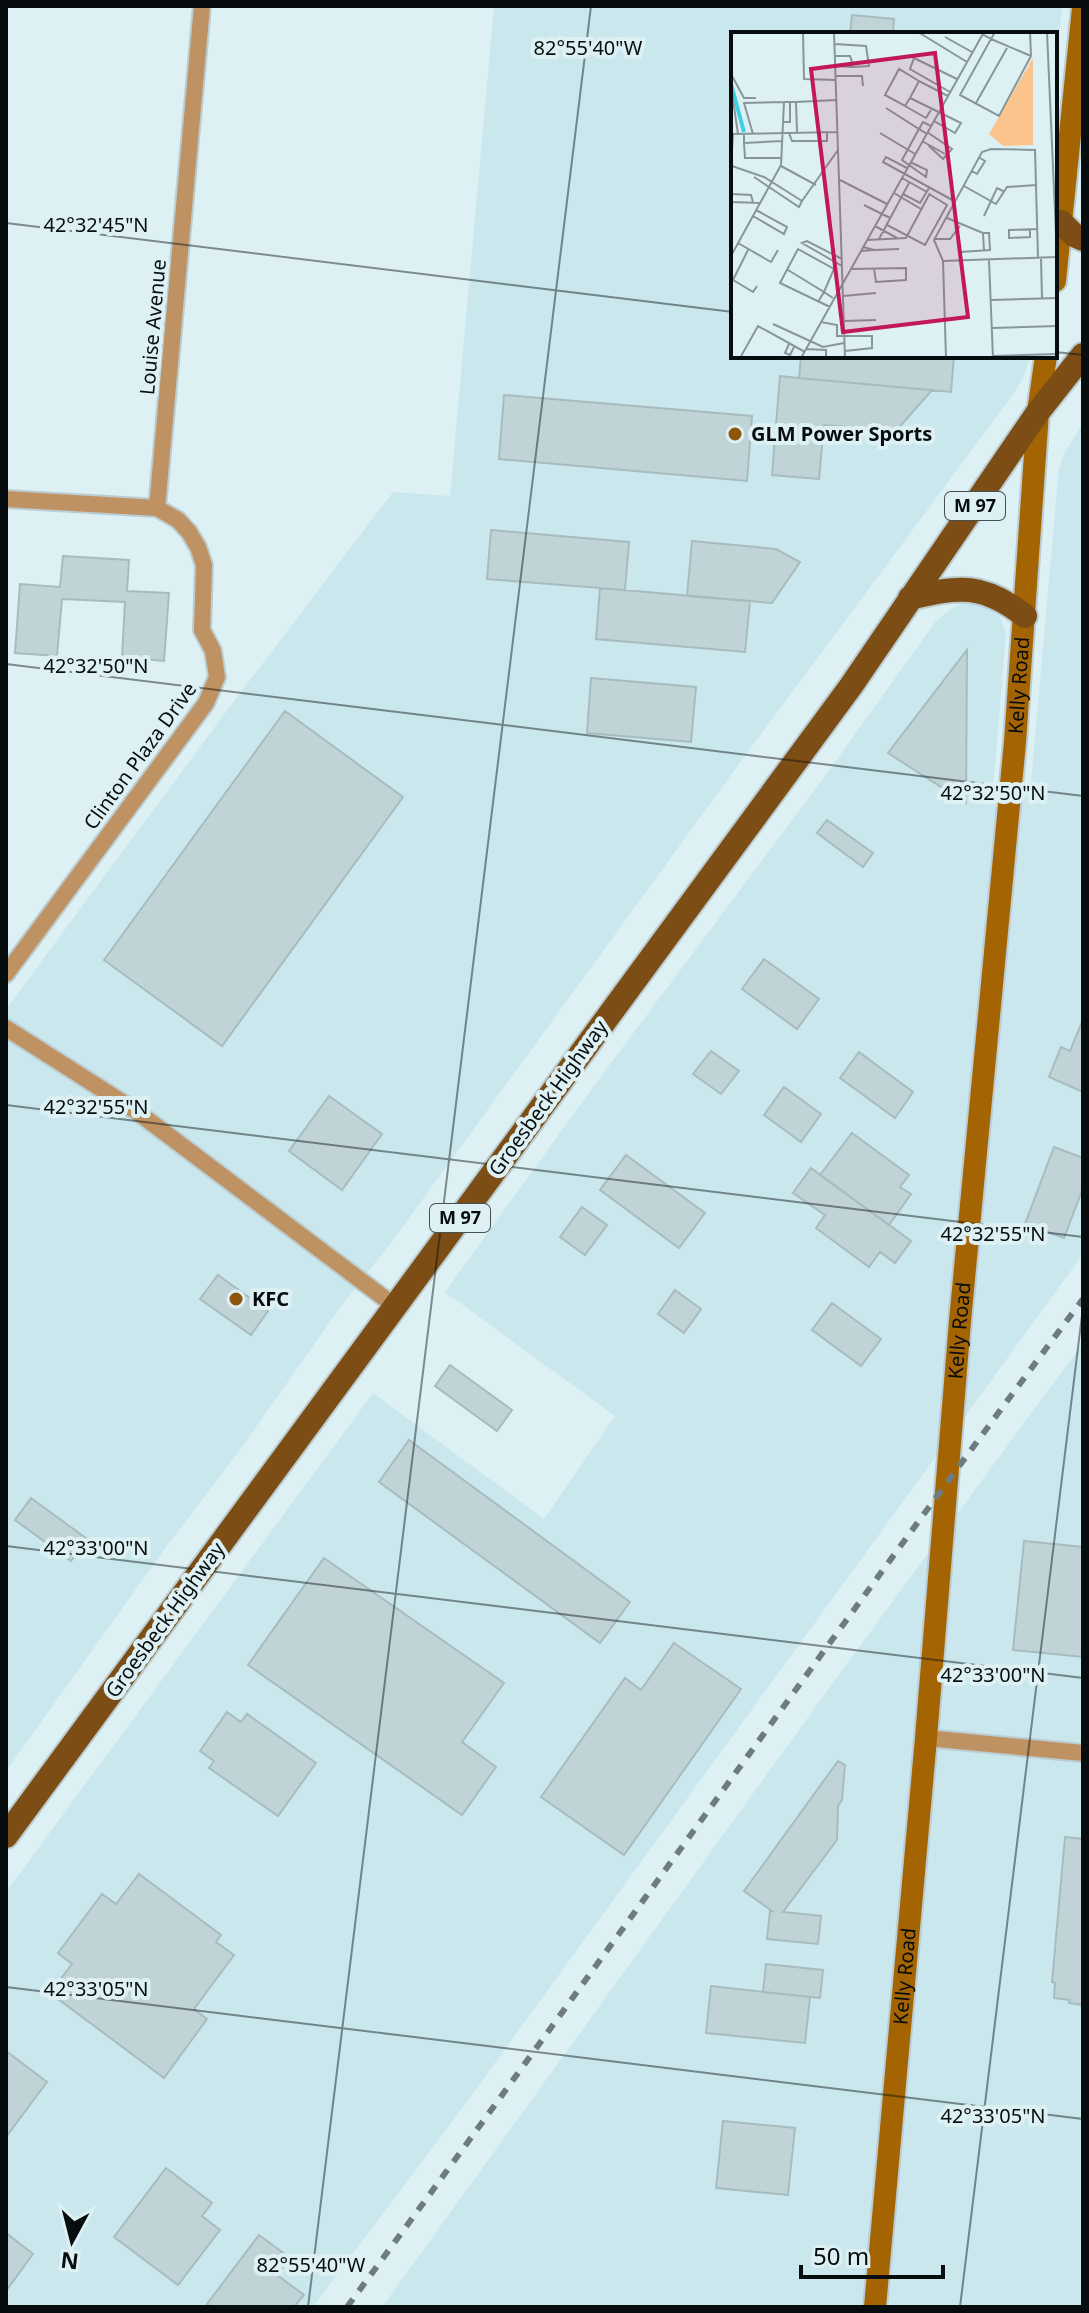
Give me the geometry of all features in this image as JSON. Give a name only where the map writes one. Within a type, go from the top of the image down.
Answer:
[{"type":"main road","points":[[1061,222],[1083,239]]},
{"type":"main road","name":"Groesbeck Highway","points":[[6,1836],[851,686],[1038,412],[1083,355]]},
{"type":"main road","points":[[910,598],[942,590],[983,591],[998,597],[1025,616]]},
{"type":"street","name":"Louise Avenue","points":[[157,508],[202,6]]},
{"type":"street","points":[[1057,261],[1083,8]]},
{"type":"street","name":"Kelly Road","points":[[875,2307],[947,1467],[1025,616],[1038,412],[1046,358]]},
{"type":"street","points":[[6,499],[157,508]]},
{"type":"street","name":"Clinton Plaza Drive","points":[[6,974],[213,690],[217,677],[216,664],[202,630],[204,565],[198,547],[178,520],[157,508]]},
{"type":"street","points":[[6,1028],[136,1111],[396,1307]]},
{"type":"street","points":[[926,1738],[1083,1753]]},
{"type":"shaded area","points":[[494,6],[1062,6],[1057,62],[1057,32],[731,32],[731,358],[1029,358],[1021,382],[396,1236],[339,1309],[6,1771],[6,1009],[393,492],[450,496]]},
{"type":"shaded area","points":[[1083,424],[1083,1254],[452,2122],[313,2307],[6,2307],[6,1892],[373,1393],[544,1519],[615,1416],[445,1292],[936,621],[963,603],[977,602],[990,608],[1001,619],[1006,633],[993,790],[1030,793],[1059,468],[1066,450]]},
{"type":"shaded area","points":[[1083,1343],[1083,2307],[382,2307],[843,1669]]},
{"type":"building","points":[[852,15],[894,19],[893,32],[850,32]]},
{"type":"building","points":[[801,358],[954,358],[951,392],[799,378]]},
{"type":"building","points":[[780,376],[932,390],[896,431],[824,425],[819,479],[772,475]]},
{"type":"building","points":[[504,395],[752,416],[747,481],[499,459]]},
{"type":"building","points":[[491,530],[629,542],[625,590],[487,579]]},
{"type":"building","points":[[692,541],[776,549],[800,562],[772,603],[687,596]]},
{"type":"building","points":[[63,556],[129,560],[127,591],[169,593],[164,661],[122,657],[125,602],[62,599],[57,656],[15,653],[20,584],[60,587]]},
{"type":"building","points":[[600,588],[750,601],[745,652],[596,639]]},
{"type":"building","points":[[967,650],[966,803],[888,753]]},
{"type":"building","points":[[591,678],[696,687],[691,742],[587,733]]},
{"type":"building","points":[[285,711],[403,797],[222,1046],[104,960]]},
{"type":"building","points":[[827,820],[873,853],[863,867],[817,833]]},
{"type":"building","points":[[764,959],[819,999],[797,1029],[742,989]]},
{"type":"building","points":[[1082,1022],[1083,1092],[1049,1077],[1061,1047],[1070,1051]]},
{"type":"building","points":[[711,1051],[739,1071],[721,1094],[693,1074]]},
{"type":"building","points":[[859,1052],[913,1092],[895,1118],[840,1078]]},
{"type":"building","points":[[784,1087],[821,1114],[801,1142],[764,1115]]},
{"type":"building","points":[[329,1096],[382,1134],[342,1190],[289,1151]]},
{"type":"building","points":[[852,1133],[909,1175],[900,1187],[911,1194],[889,1225],[820,1175]]},
{"type":"building","points":[[1054,1147],[1083,1158],[1083,1188],[1064,1238],[1025,1224]]},
{"type":"building","points":[[626,1155],[705,1213],[679,1248],[600,1190]]},
{"type":"building","points":[[811,1168],[911,1241],[895,1263],[880,1252],[869,1267],[816,1228],[825,1215],[793,1193]]},
{"type":"building","points":[[582,1207],[607,1225],[585,1255],[560,1237]]},
{"type":"building","points":[[218,1275],[268,1311],[251,1335],[200,1299]]},
{"type":"building","points":[[675,1290],[701,1309],[684,1333],[658,1314]]},
{"type":"building","points":[[832,1303],[881,1339],[861,1366],[812,1330]]},
{"type":"building","points":[[450,1365],[512,1410],[497,1431],[435,1386]]},
{"type":"building","points":[[409,1440],[630,1602],[600,1643],[379,1482]]},
{"type":"building","points":[[31,1498],[87,1539],[71,1561],[15,1520]]},
{"type":"building","points":[[1024,1541],[1083,1547],[1083,1657],[1013,1650]]},
{"type":"building","points":[[324,1558],[504,1683],[462,1742],[496,1767],[462,1815],[248,1665]]},
{"type":"building","points":[[674,1643],[741,1689],[624,1855],[541,1797],[625,1678],[641,1690]]},
{"type":"building","points":[[227,1712],[241,1722],[247,1714],[316,1763],[278,1816],[209,1768],[214,1761],[200,1751]]},
{"type":"building","points":[[838,1761],[845,1765],[842,1800],[838,1806],[837,1840],[783,1912],[821,1916],[818,1944],[767,1939],[772,1911],[744,1891]]},
{"type":"building","points":[[1065,1837],[1083,1839],[1083,2005],[1054,1998],[1055,1983],[1052,1982]]},
{"type":"building","points":[[139,1874],[221,1935],[216,1942],[234,1955],[194,2009],[207,2019],[164,2078],[50,1993],[72,1964],[58,1953],[102,1894],[116,1904]]},
{"type":"building","points":[[766,1964],[823,1970],[820,1998],[763,1992]]},
{"type":"building","points":[[711,1986],[810,1997],[805,2043],[706,2033]]},
{"type":"building","points":[[6,2051],[47,2082],[6,2137]]},
{"type":"building","points":[[723,2121],[795,2128],[788,2195],[716,2188]]},
{"type":"building","points":[[166,2168],[212,2203],[202,2216],[220,2230],[178,2285],[114,2237]]},
{"type":"building","points":[[6,2233],[33,2254],[6,2291]]},
{"type":"building","points":[[259,2235],[290,2258],[277,2275],[304,2295],[294,2307],[211,2307],[207,2304]]},
{"type":"railway","points":[[347,2307],[1083,1299]]},
{"type":"place","name":"GLM Power Sports","points":[[735,434]]},
{"type":"place","name":"KFC","points":[[236,1299]]}]
